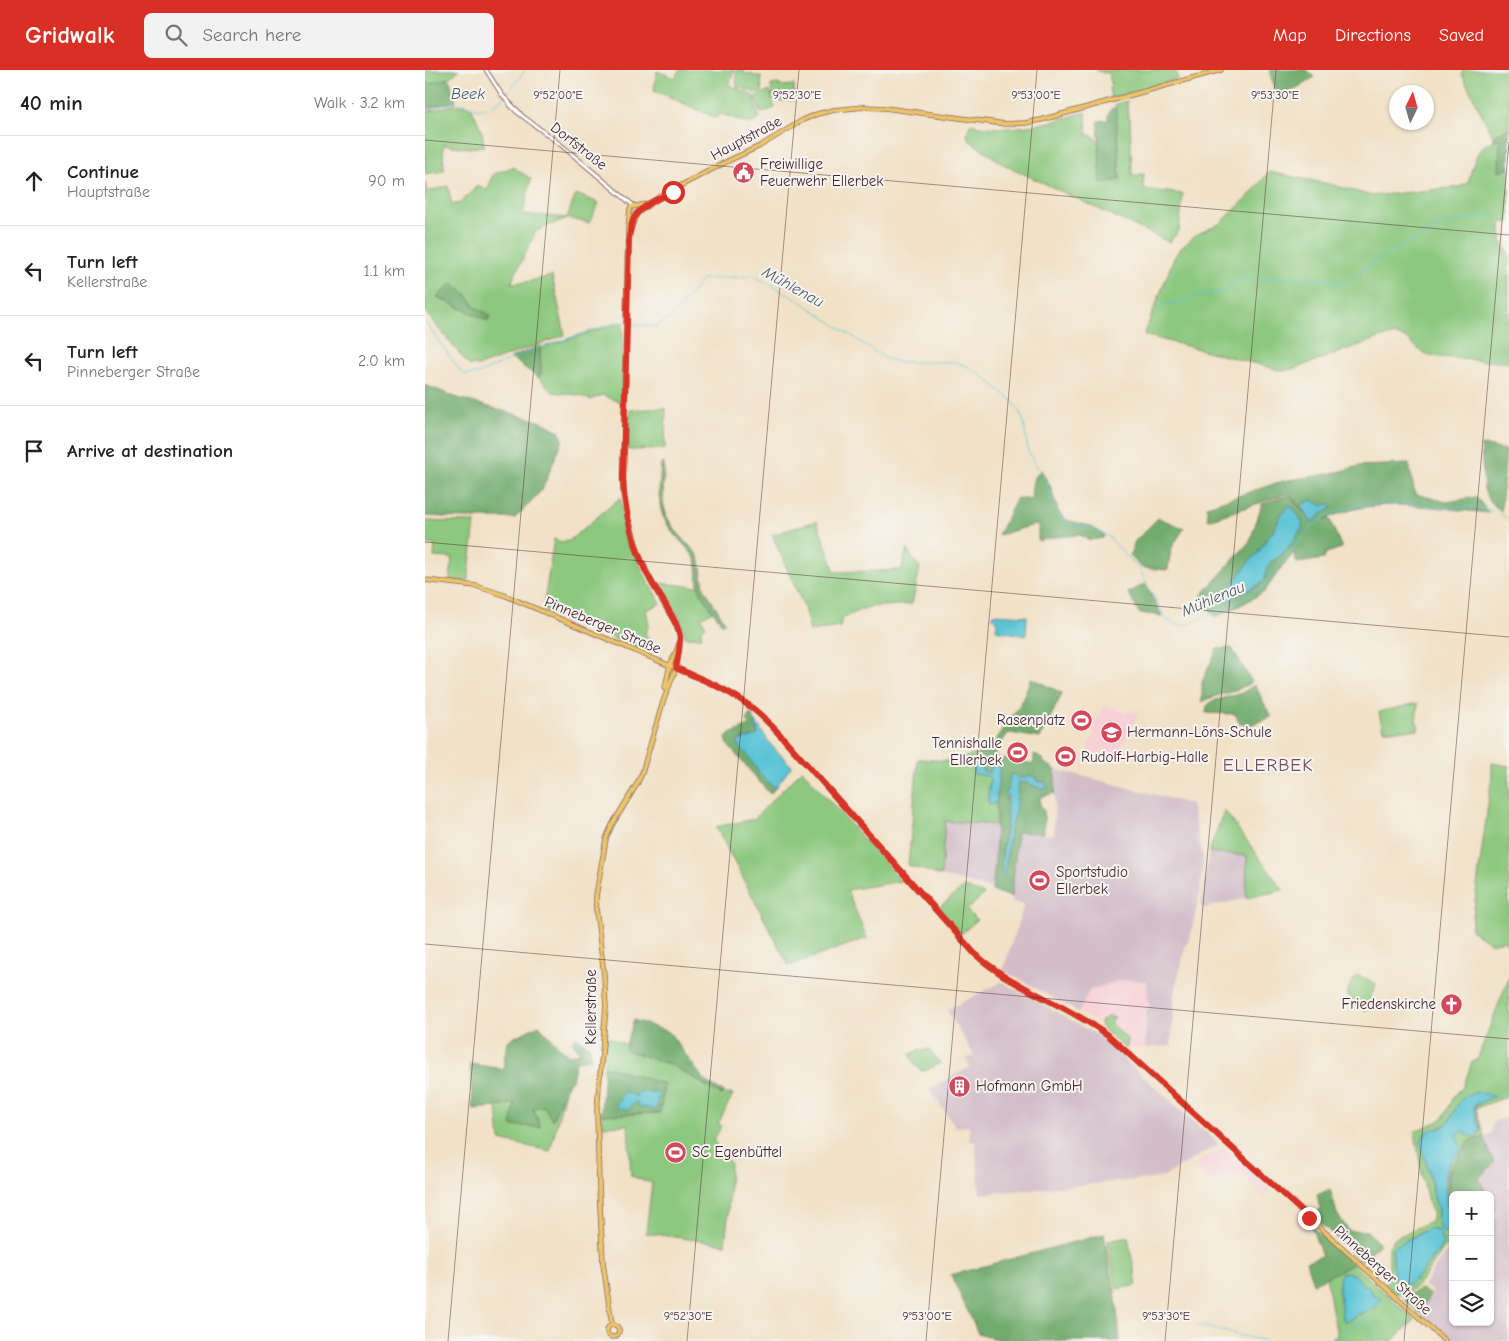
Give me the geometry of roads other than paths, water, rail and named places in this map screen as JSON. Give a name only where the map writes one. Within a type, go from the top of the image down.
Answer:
[{"type":"main road","name":"Hauptstraße","points":[[637,213],[668,193],[673,192],[678,187],[760,146],[798,122],[817,114],[857,107],[885,108],[992,124],[1025,123],[1221,70]]},
{"type":"main road","name":"Hauptstraße","points":[[635,206],[641,206],[656,200]]},
{"type":"main road","points":[[635,206],[638,210],[637,213],[633,214],[630,208],[635,206]]},
{"type":"main road","name":"Kellerstraße","points":[[612,1325],[603,1263],[599,1187],[597,1110],[606,1007],[605,981],[596,908],[597,896],[606,839],[642,773],[663,702],[676,668],[679,643],[679,631],[676,624],[653,585],[640,558],[625,503],[623,479],[630,211]]},
{"type":"main road","name":"Kellerstraße","points":[[629,238],[631,226],[637,213]]},
{"type":"main road","name":"Pinneberger Straße","points":[[425,580],[463,584],[496,592],[676,668],[743,700],[784,739],[975,954],[1002,975],[1108,1035],[1445,1341]]},
{"type":"main road","name":"Kellerstraße","points":[[663,702],[670,666],[679,643]]},
{"type":"main road","name":"Kellerstraße","points":[[612,1325],[618,1328],[619,1331],[613,1339],[607,1331],[612,1325]]},
{"type":"street","name":"Dorfstraße","points":[[486,70],[502,95],[521,114],[537,128],[561,144],[623,198],[635,206]]},
{"type":"street","name":"Dorfstraße","points":[[623,198],[630,211]]},
{"type":"water","points":[[1312,500],[1322,506],[1331,505],[1332,508],[1314,521],[1310,520],[1301,505]]},
{"type":"water","points":[[1288,506],[1292,507],[1302,521],[1302,528],[1292,543],[1267,567],[1265,578],[1259,585],[1237,594],[1228,601],[1223,595],[1225,591],[1230,588],[1258,553]]},
{"type":"water","points":[[994,614],[1027,616],[1026,636],[996,630],[997,621],[992,617]]},
{"type":"water","points":[[756,722],[770,744],[792,766],[775,788],[760,774],[737,743],[758,734]]},
{"type":"water","points":[[975,759],[981,763],[983,771],[989,773],[992,765],[1000,765],[996,804],[990,805],[988,802],[990,778],[974,774],[973,766]]},
{"type":"water","points":[[1012,774],[1017,778],[1034,776],[1038,782],[1045,782],[1047,788],[1043,789],[1019,782],[1004,876],[1002,876],[1000,874],[1002,872],[1007,821],[1008,797],[1006,793]]},
{"type":"water","points":[[624,1091],[636,1097],[638,1092],[656,1092],[661,1097],[657,1098],[657,1108],[653,1110],[640,1107],[637,1102],[628,1110],[618,1109],[616,1105]]},
{"type":"water","points":[[1477,1092],[1495,1096],[1475,1105],[1474,1108],[1480,1129],[1479,1133],[1475,1136],[1469,1136],[1466,1132],[1458,1134],[1457,1138],[1461,1147],[1459,1153],[1448,1165],[1445,1178],[1449,1211],[1449,1232],[1442,1232],[1440,1235],[1442,1245],[1416,1279],[1409,1284],[1402,1284],[1395,1280],[1392,1248],[1430,1228],[1437,1231],[1441,1229],[1438,1224],[1438,1209],[1432,1192],[1432,1181],[1421,1142],[1424,1134],[1448,1123],[1459,1103],[1467,1096]]},
{"type":"water","points":[[1342,1272],[1353,1274],[1373,1294],[1381,1298],[1375,1307],[1348,1321],[1344,1321],[1342,1317],[1339,1282]]},
{"type":"waterway","name":"Beek","points":[[425,110],[456,103],[479,109],[493,106],[517,82],[525,70]]},
{"type":"waterway","points":[[1161,306],[1224,291],[1241,278],[1302,277],[1344,283],[1355,278],[1379,259],[1446,224],[1491,216]]},
{"type":"waterway","name":"Mühlenau","points":[[425,322],[461,372],[466,375],[480,373],[533,350],[618,322],[656,327],[671,317],[703,279],[754,276],[797,299],[886,359],[898,362],[956,362],[969,367],[1013,401],[1024,422],[1028,451],[1040,472]]},
{"type":"waterway","name":"Mühlenau","points":[[1043,476],[1056,512],[1061,519],[1068,523],[1097,530],[1109,537],[1139,569],[1165,618],[1172,623],[1180,625],[1186,625],[1234,605],[1261,589],[1314,525],[1329,515],[1357,505],[1384,503],[1406,503],[1447,508],[1473,507],[1493,511]]},
{"type":"waterway","name":"Mühlenau","points":[[1498,512],[1509,520]]},
{"type":"waterway","points":[[1493,1097],[1509,1092]]},
{"type":"waterway","points":[[1386,1292],[1394,1299]]},
{"type":"waterway","points":[[1364,1314],[1370,1325],[1374,1341]]},
{"type":"waterway","points":[[1328,1341],[1366,1319]]},
{"type":"waterway","points":[[1197,1325],[1265,1341]]},
{"type":"place","name":"Freiwillige Feuerwehr Ellerbek","points":[[744,173]]},
{"type":"place","name":"Rasenplatz","points":[[1081,720]]},
{"type":"place","name":"Hermann-Löns-Schule","points":[[1111,732]]},
{"type":"place","name":"Tennishalle Ellerbek","points":[[1018,752]]},
{"type":"place","name":"Rudolf-Harbig-Halle","points":[[1065,757]]},
{"type":"place","name":"Sportstudio Ellerbek","points":[[1040,881]]},
{"type":"place","name":"Friedenskirche","points":[[1452,1004]]},
{"type":"place","name":"Hofmann GmbH","points":[[960,1086]]},
{"type":"place","name":"SC Egenbüttel","points":[[676,1152]]},
{"type":"district","name":"ELLERBEK","points":[[1268,765]]}]
